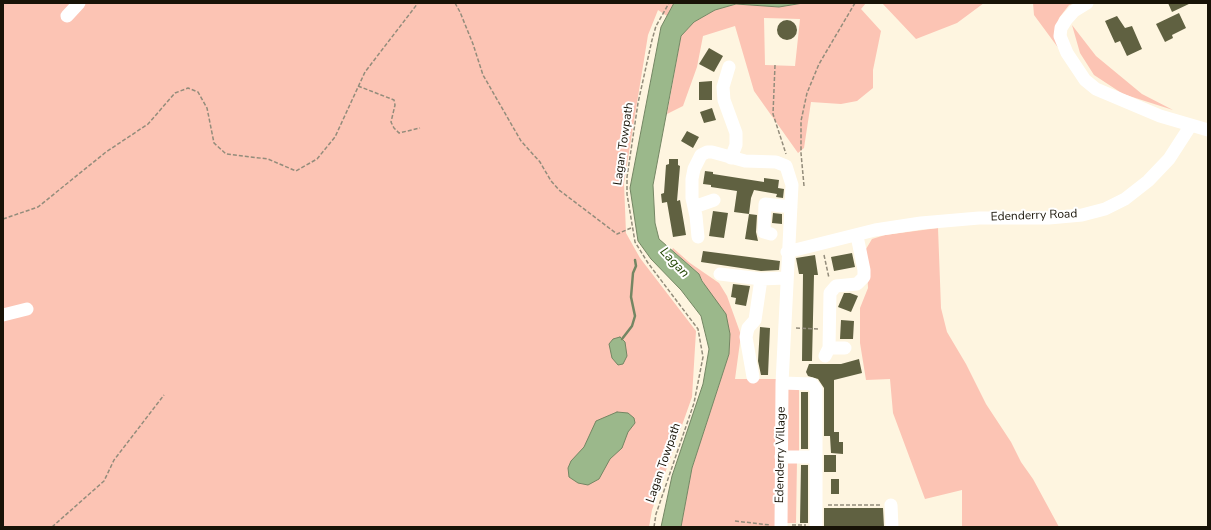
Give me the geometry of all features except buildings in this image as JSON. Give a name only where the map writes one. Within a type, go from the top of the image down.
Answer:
[{"type":"street","points":[[67,16],[79,3]]},
{"type":"street","points":[[1086,3],[1074,11],[1066,20],[1061,28],[1060,36],[1067,53],[1084,80],[1096,89],[1160,116],[1208,130]]},
{"type":"street","points":[[729,67],[723,88],[724,100],[736,134],[736,145],[732,158]]},
{"type":"street","name":"Edenderry Road","points":[[787,252],[857,236],[875,230],[921,222],[979,218],[1049,218],[1082,215],[1105,209],[1125,199],[1148,181],[1170,159],[1191,125]]},
{"type":"street","points":[[698,237],[692,179],[697,161],[707,152],[758,162],[782,163],[786,166],[792,185],[787,252],[782,383],[812,384],[816,389],[816,526]]},
{"type":"street","points":[[694,207],[714,200]]},
{"type":"street","points":[[771,234],[764,232],[765,204],[791,207]]},
{"type":"street","points":[[845,348],[827,352],[828,298],[832,290],[841,284],[857,284],[864,277],[857,236]]},
{"type":"street","points":[[720,274],[761,279],[786,278],[786,282]]},
{"type":"street","points":[[753,376],[746,337],[748,328],[755,320],[761,279]]},
{"type":"street","points":[[3,315],[27,310]]},
{"type":"street","name":"Edenderry Village","points":[[780,526],[782,383]]},
{"type":"street","points":[[781,457],[816,457]]},
{"type":"street","points":[[891,505],[892,527]]},
{"type":"path","points":[[3,219],[38,207],[106,152],[148,124],[175,93],[188,88],[198,92],[207,108],[214,143],[226,154],[268,159],[296,170],[317,159],[335,137],[365,72],[418,3]]},
{"type":"path","points":[[454,3],[471,39],[483,75],[521,141],[537,158],[551,181],[559,190],[617,234],[632,228]]},
{"type":"path","name":"Lagan Towpath","points":[[654,527],[656,514],[694,403],[703,357],[698,329],[634,242],[626,184],[638,103],[652,40],[656,26],[669,3]]},
{"type":"path","points":[[804,187],[801,121],[807,93],[819,64],[855,3]]},
{"type":"path","points":[[774,65],[773,114],[786,154],[786,166]]},
{"type":"path","points":[[358,86],[394,100],[395,105],[392,122],[394,128],[399,133],[420,128]]},
{"type":"path","points":[[821,245],[832,290]]},
{"type":"path","points":[[784,328],[828,329]]},
{"type":"path","points":[[52,527],[104,481],[114,460],[164,395]]},
{"type":"path","points":[[816,506],[891,505]]},
{"type":"path","points":[[736,521],[780,526],[816,526]]},
{"type":"shaded area","points":[[3,3],[674,3],[667,16],[658,10],[648,35],[624,183],[626,233],[640,258],[696,331],[692,397],[652,510],[649,527],[3,527]]},
{"type":"shaded area","points":[[803,3],[866,3],[861,9],[881,31],[873,70],[873,88],[857,101],[841,104],[811,102],[804,148],[798,153],[754,91],[735,26],[703,36],[697,67],[683,106],[667,114],[681,36],[694,22],[715,10],[736,4],[779,7]],"holes":[[[764,18],[800,19],[795,66],[765,65]]]},
{"type":"shaded area","points":[[882,3],[984,3],[957,23],[916,39]]},
{"type":"shaded area","points":[[1033,3],[1075,3],[1069,5],[1059,18],[1055,34],[1062,53],[1034,15]]},
{"type":"shaded area","points":[[1072,25],[1096,56],[1142,94],[1173,110],[1123,94],[1094,75],[1080,53]]},
{"type":"shaded area","points":[[938,228],[941,308],[947,332],[966,364],[986,404],[1033,479],[1059,527],[962,527],[962,490],[925,499],[893,413],[890,379],[866,380],[860,343],[860,308],[868,288],[866,249],[872,239],[885,235]]},
{"type":"shaded area","points":[[673,248],[690,263],[719,283],[727,296],[741,335],[735,379],[779,379],[777,527],[681,527],[692,468],[729,354],[730,334],[699,274],[672,250]]},
{"type":"shaded area","points":[[786,387],[799,387],[799,454],[787,455]]},
{"type":"shaded area","points":[[785,460],[797,460],[796,523],[785,523]]},
{"type":"water","name":"Lagan","points":[[674,3],[803,3],[779,7],[736,4],[715,10],[694,22],[681,36],[653,185],[655,223],[659,239],[699,274],[702,281],[726,314],[730,334],[729,354],[692,468],[681,527],[661,527],[672,476],[703,384],[709,349],[701,316],[681,290],[651,259],[638,241],[630,188],[661,27]]},
{"type":"water","points":[[620,337],[625,342],[627,356],[623,364],[618,365],[612,358],[609,344],[613,339]]},
{"type":"water","points":[[617,412],[628,413],[634,418],[635,423],[628,432],[622,448],[610,459],[599,479],[588,485],[578,483],[569,477],[568,468],[571,461],[584,447],[596,421]]},
{"type":"waterway","points":[[622,339],[632,326],[635,316],[631,297],[633,273],[636,266],[635,260]]}]
